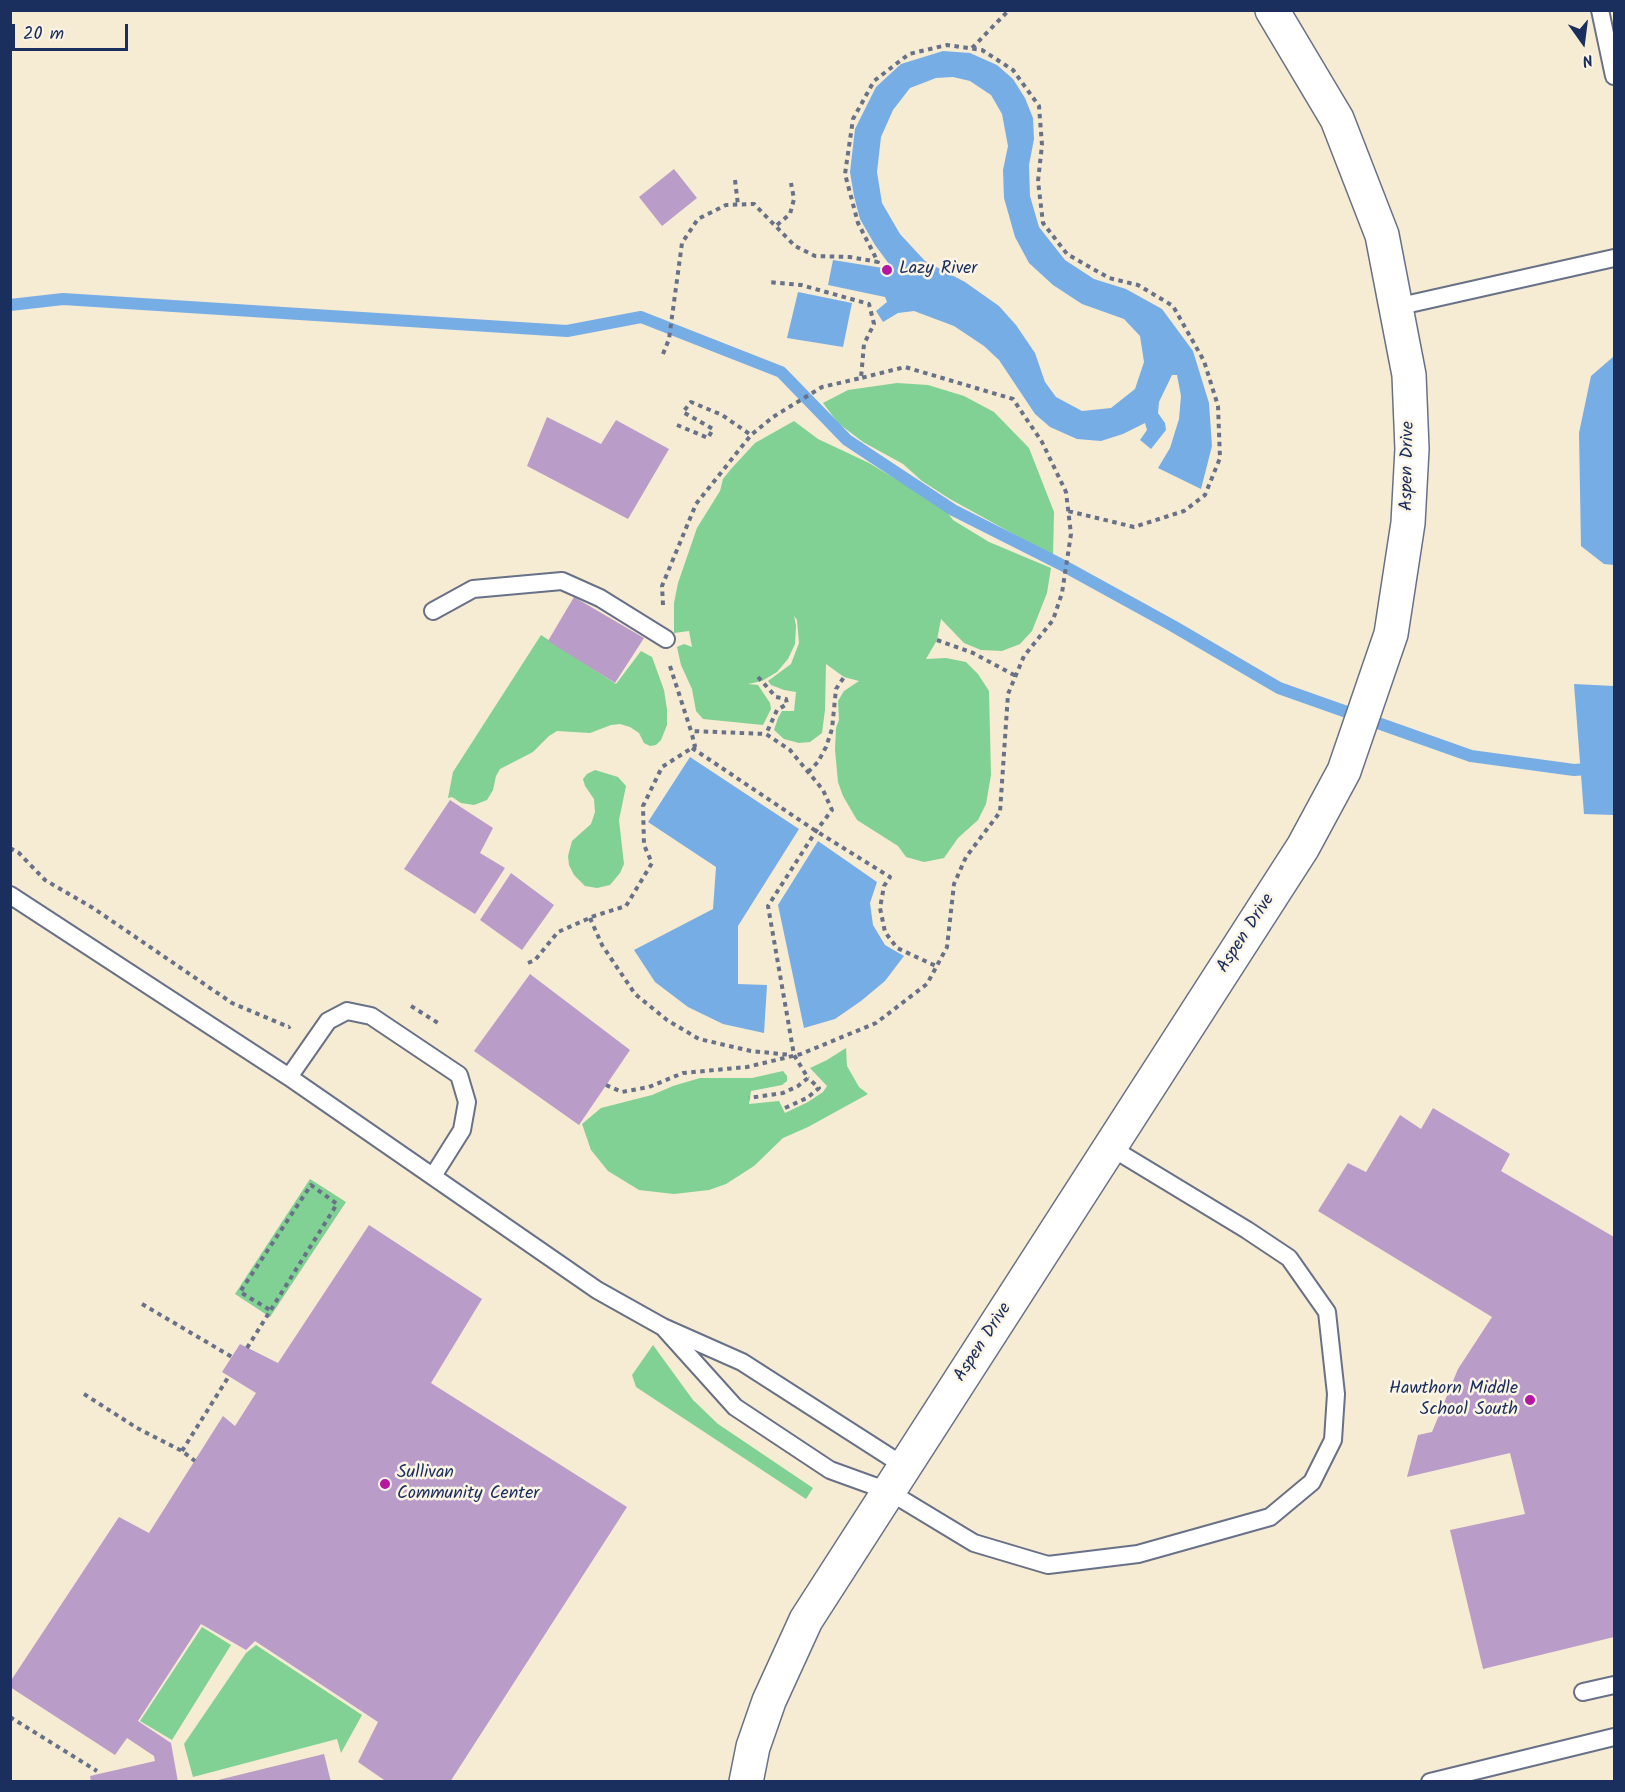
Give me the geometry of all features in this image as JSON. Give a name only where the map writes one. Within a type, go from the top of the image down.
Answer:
[{"type":"street","name":"Aspen Drive","points":[[746,1782],[753,1747],[769,1701],[806,1620],[1303,847],[1344,771],[1391,634],[1408,523],[1412,449],[1409,375],[1382,235],[1336,119],[1272,10]]},
{"type":"lane","points":[[1600,10],[1614,76]]},
{"type":"lane","points":[[1396,307],[1614,258]]},
{"type":"lane","points":[[432,611],[473,589],[562,581],[600,598],[666,639]]},
{"type":"lane","points":[[10,895],[289,1077],[597,1290],[663,1327],[742,1362],[896,1479],[974,1543],[1048,1565],[1138,1554],[1270,1517],[1312,1482],[1333,1440],[1336,1394],[1327,1312],[1289,1258],[1110,1147]]},
{"type":"lane","points":[[289,1077],[328,1021],[347,1011],[372,1016],[459,1075],[467,1102],[462,1130],[433,1176]]},
{"type":"lane","points":[[663,1327],[735,1407],[830,1470],[896,1479]]},
{"type":"lane","points":[[1583,1692],[1614,1684]]},
{"type":"lane","points":[[1430,1782],[1614,1737]]},
{"type":"path","points":[[972,48],[1009,10]]},
{"type":"path","points":[[663,354],[669,339],[682,243],[698,219],[726,205],[754,204],[795,246],[815,256],[850,257],[878,262],[858,223],[845,174],[852,119],[874,81],[909,54],[947,45],[982,50],[1013,70],[1039,106],[1042,145],[1038,181],[1043,223],[1067,254],[1109,278],[1138,285],[1173,306],[1204,361],[1218,406],[1220,458],[1205,495],[1184,512],[1134,526],[1068,511]]},
{"type":"path","points":[[735,180],[738,205]]},
{"type":"path","points":[[777,225],[790,214],[794,199],[791,183]]},
{"type":"path","points":[[768,282],[801,285],[869,304],[874,324],[864,344],[861,378]]},
{"type":"path","points":[[528,963],[535,960],[558,932],[626,906],[652,863],[644,845],[643,806],[662,767],[695,746],[668,660],[662,586],[696,504],[751,435],[822,387],[905,367],[1013,399],[1042,442],[1066,492],[1071,534],[1062,593],[1053,620],[1024,656],[1008,694],[1000,812],[966,857],[954,884],[946,946],[927,984],[876,1023],[794,1055],[747,1066],[683,1073],[650,1087],[622,1092],[606,1085]]},
{"type":"path","points":[[677,425],[708,438],[712,429],[683,412],[691,402],[722,415],[751,435]]},
{"type":"path","points":[[937,640],[973,653],[1016,676]]},
{"type":"path","points":[[758,677],[776,696],[786,699],[787,704],[777,710]]},
{"type":"path","points":[[808,772],[818,762],[826,747],[832,729],[836,690],[844,677]]},
{"type":"path","points":[[766,734],[777,710],[776,696]]},
{"type":"path","points":[[691,731],[766,734],[790,750],[824,790],[832,810],[768,906],[794,1055],[808,1078],[819,1088],[807,1098],[785,1108]]},
{"type":"path","points":[[692,748],[816,831],[890,877],[884,886],[880,908],[885,932],[897,948],[936,966]]},
{"type":"path","points":[[10,848],[19,853],[45,880],[93,908],[232,1003],[289,1027],[295,1022]]},
{"type":"path","points":[[590,918],[602,945],[635,994],[666,1020],[699,1038],[751,1051],[794,1055]]},
{"type":"path","points":[[409,1005],[443,1027]]},
{"type":"path","points":[[748,1098],[783,1093],[808,1078]]},
{"type":"path","points":[[247,1348],[337,1204],[310,1185],[240,1292],[270,1310]]},
{"type":"path","points":[[142,1304],[232,1357]]},
{"type":"path","points":[[182,1451],[229,1376]]},
{"type":"path","points":[[84,1394],[137,1428],[182,1451],[195,1461]]},
{"type":"path","points":[[10,1717],[97,1771]]},
{"type":"green space","points":[[897,383],[928,385],[964,396],[994,412],[1029,448],[1054,512],[1053,556],[950,499],[922,481],[903,464],[863,442],[838,423],[823,403],[848,390]]},
{"type":"green space","points":[[794,421],[818,439],[869,463],[929,499],[947,512],[953,520],[989,542],[1051,568],[1047,593],[1032,631],[1020,644],[1002,651],[981,650],[964,643],[941,619],[937,640],[926,659],[946,658],[966,662],[978,674],[989,691],[991,775],[986,804],[978,820],[958,838],[944,858],[924,862],[906,857],[898,846],[857,820],[843,796],[838,782],[835,750],[836,728],[839,720],[838,701],[844,691],[859,681],[844,677],[826,664],[822,733],[810,742],[799,743],[784,739],[774,730],[782,711],[794,711],[796,692],[771,685],[768,681],[791,664],[799,643],[797,620],[794,616],[795,644],[788,659],[777,672],[762,681],[748,684],[758,685],[770,703],[771,709],[763,725],[703,719],[696,711],[692,689],[681,665],[677,647],[684,644],[692,647],[689,631],[674,633],[674,603],[678,583],[697,528],[720,491],[723,479],[755,443]]},
{"type":"green space","points":[[541,635],[616,684],[641,651],[652,657],[664,690],[667,709],[667,725],[661,740],[656,745],[650,746],[644,743],[639,733],[620,724],[590,733],[557,731],[533,752],[500,769],[487,800],[474,805],[461,803],[452,797],[448,798],[453,772]]},
{"type":"green space","points":[[595,770],[618,777],[626,786],[619,820],[624,864],[610,885],[597,888],[585,886],[574,875],[568,856],[572,841],[591,824],[595,812],[594,799],[583,779]]},
{"type":"green space","points":[[846,1048],[847,1066],[859,1087],[868,1094],[783,1138],[754,1166],[726,1184],[709,1190],[674,1194],[639,1190],[608,1171],[591,1150],[582,1124],[601,1108],[652,1095],[700,1078],[752,1078],[783,1071],[787,1076],[787,1081],[782,1085],[751,1091],[749,1104],[779,1101],[785,1113],[823,1092],[827,1086],[810,1068]]},
{"type":"green space","points":[[310,1179],[346,1202],[270,1317],[235,1294]]},
{"type":"green space","points":[[653,1345],[693,1400],[718,1424],[813,1488],[806,1499],[636,1387],[632,1375]]},
{"type":"green space","points":[[202,1627],[231,1645],[172,1740],[140,1721]]},
{"type":"green space","points":[[256,1645],[362,1715],[341,1753],[337,1739],[193,1777],[184,1744],[246,1653]]},
{"type":"water","name":"Lazy River","points":[[943,51],[970,53],[997,65],[1013,79],[1025,98],[1033,118],[1034,139],[1029,165],[1030,196],[1039,227],[1065,260],[1094,279],[1126,289],[1162,309],[1193,351],[1209,403],[1212,446],[1201,489],[1158,468],[1170,448],[1179,419],[1181,396],[1177,375],[1172,375],[1159,402],[1158,413],[1165,423],[1166,430],[1151,449],[1140,440],[1147,430],[1145,423],[1123,434],[1101,441],[1077,439],[1050,427],[1035,414],[999,360],[984,346],[954,326],[914,311],[898,313],[883,322],[876,311],[887,302],[885,297],[828,285],[833,260],[889,269],[889,264],[860,219],[850,172],[855,129],[876,87],[901,64]],"holes":[[[953,77],[970,81],[991,95],[1002,114],[1008,146],[1003,170],[1004,198],[1015,237],[1029,263],[1053,285],[1082,304],[1124,319],[1140,336],[1144,362],[1135,389],[1111,408],[1082,411],[1056,397],[1045,382],[1035,353],[1016,325],[999,306],[965,282],[925,261],[900,234],[882,203],[877,172],[881,137],[893,110],[910,88],[936,78]]]},
{"type":"water","points":[[798,292],[852,303],[843,347],[787,338]]},
{"type":"water","points":[[1613,357],[1614,565],[1604,564],[1581,546],[1579,433],[1591,376]]},
{"type":"water","points":[[1574,684],[1614,686],[1614,815],[1584,814]]},
{"type":"water","points":[[690,757],[799,829],[738,926],[738,984],[767,985],[764,1033],[723,1024],[688,1007],[655,982],[634,950],[713,909],[716,867],[648,822]]},
{"type":"water","points":[[818,841],[877,882],[870,903],[873,925],[885,945],[904,956],[885,981],[861,1001],[835,1019],[804,1028],[778,905]]},
{"type":"building","points":[[674,169],[697,198],[662,226],[639,197]]},
{"type":"building","points":[[547,417],[601,444],[616,420],[669,449],[628,519],[527,466]]},
{"type":"building","points":[[574,597],[644,638],[615,683],[548,641]]},
{"type":"building","points":[[450,800],[493,828],[480,853],[505,868],[475,914],[404,869]]},
{"type":"building","points":[[511,873],[554,905],[522,950],[480,920]]},
{"type":"building","points":[[530,974],[630,1050],[579,1125],[474,1051]]},
{"type":"building","name":"Hawthorn Middle School South","points":[[1433,1108],[1510,1154],[1501,1171],[1614,1237],[1614,1637],[1483,1669],[1450,1530],[1525,1514],[1510,1453],[1407,1477],[1418,1435],[1432,1432],[1458,1369],[1492,1317],[1318,1211],[1348,1163],[1366,1172],[1400,1115],[1421,1129]]},
{"type":"building","name":"Sullivan Community Center","points":[[369,1225],[482,1299],[431,1383],[627,1507],[450,1782],[387,1782],[358,1762],[378,1722],[255,1641],[246,1650],[201,1624],[138,1721],[171,1743],[178,1782],[91,1782],[90,1776],[155,1761],[154,1756],[127,1738],[115,1755],[10,1687],[10,1682],[119,1517],[149,1533],[223,1416],[235,1426],[256,1393],[222,1372],[240,1344],[278,1363]]},
{"type":"building","points":[[324,1754],[331,1782],[214,1782],[214,1781]]},
{"type":"waterway","points":[[10,305],[63,299],[567,331],[641,317],[781,372],[847,440],[953,510],[1064,566],[1279,688],[1471,756],[1574,770],[1614,767]]},
{"type":"place","name":"Lazy River","points":[[887,270]]},
{"type":"place","name":"Hawthorn Middle School South","points":[[1530,1400]]},
{"type":"place","name":"Sullivan Community Center","points":[[385,1484]]}]
